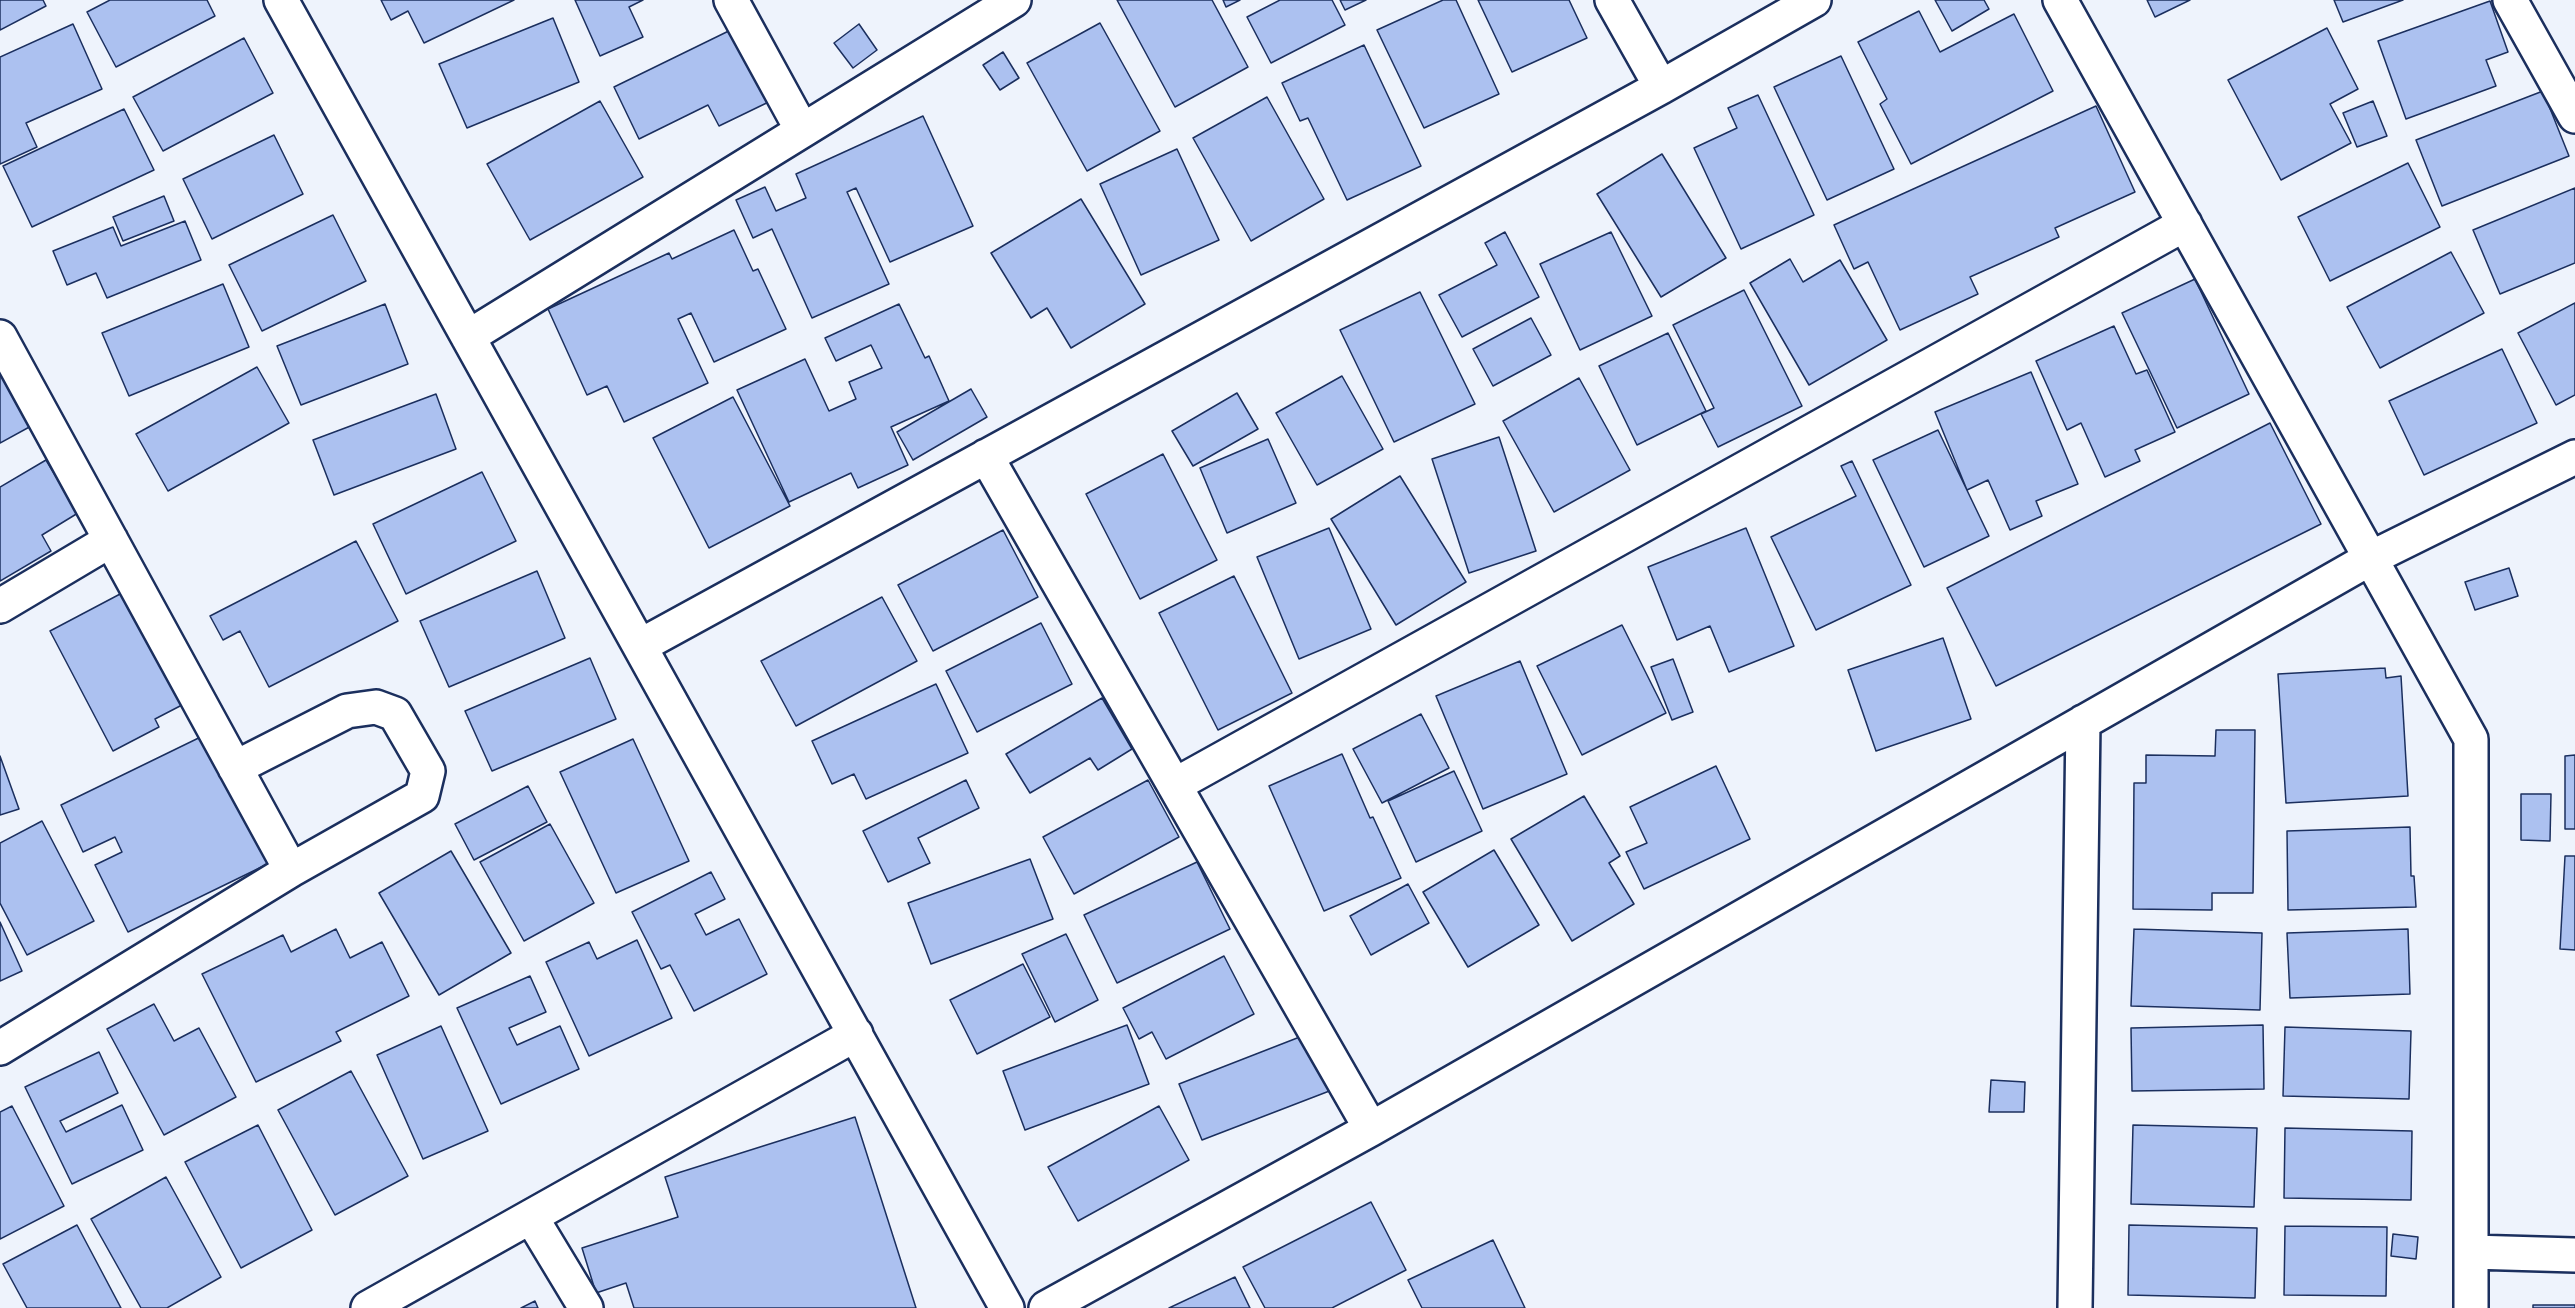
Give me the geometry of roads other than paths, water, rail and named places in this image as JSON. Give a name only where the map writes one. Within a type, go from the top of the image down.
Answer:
[{"type":"street","points":[[281,0],[1007,1308]]},
{"type":"street","points":[[731,0],[802,130]]},
{"type":"street","points":[[468,337],[1014,0]]},
{"type":"street","points":[[1612,0],[1661,87]]},
{"type":"street","points":[[640,646],[1661,87],[1815,0]]},
{"type":"street","points":[[2060,0],[2471,738],[2471,1308]]},
{"type":"street","points":[[2510,0],[2575,116]]},
{"type":"street","points":[[1174,785],[2185,224]]},
{"type":"street","points":[[0,337],[291,870]]},
{"type":"street","points":[[986,456],[1371,1129]]},
{"type":"street","points":[[1046,1308],[1371,1129],[2371,558],[2575,457]]},
{"type":"street","points":[[0,606],[111,540]]},
{"type":"street","points":[[0,1048],[291,870],[422,796],[428,771],[395,714],[376,707],[347,711],[235,768]]},
{"type":"street","points":[[2074,1308],[2083,722]]},
{"type":"street","points":[[369,1308],[856,1034]]},
{"type":"street","points":[[531,1217],[586,1308]]},
{"type":"street","points":[[2471,1252],[2575,1255]]}]
